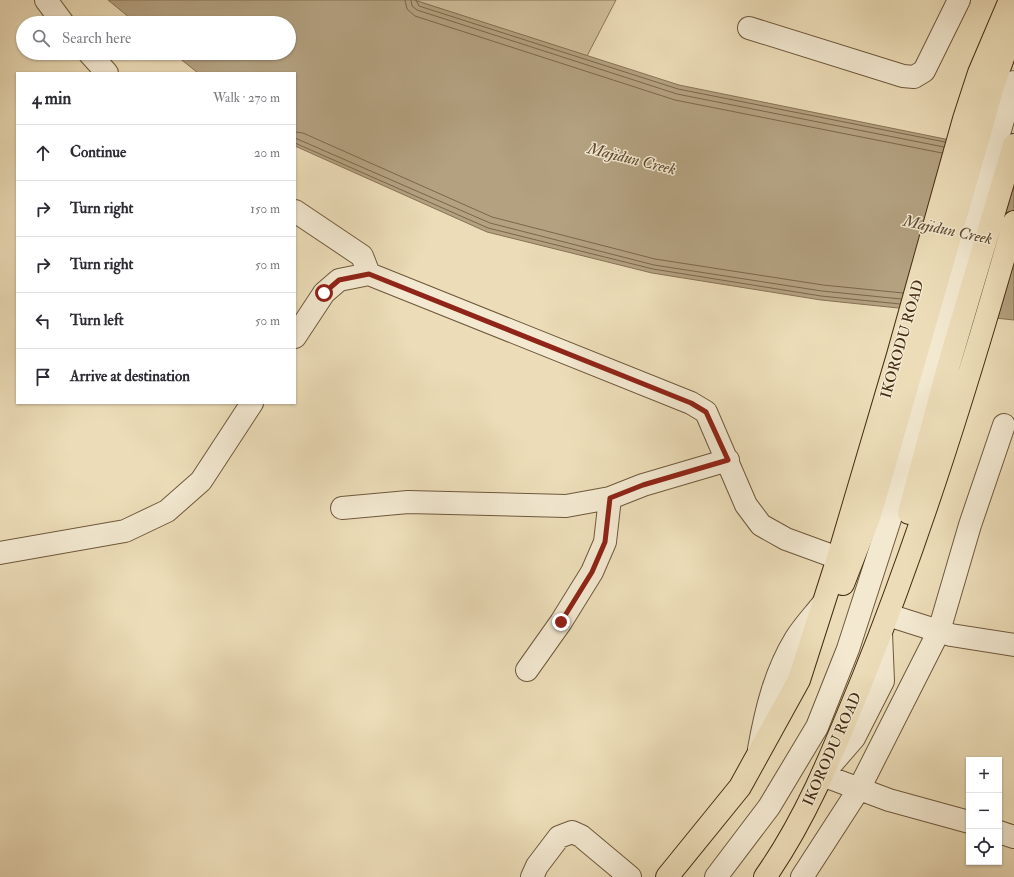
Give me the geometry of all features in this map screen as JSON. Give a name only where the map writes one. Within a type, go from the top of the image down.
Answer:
[{"type":"highway","name":"IKORODU ROAD","points":[[983,123],[979,73],[1010,0]]},
{"type":"highway","name":"IKORODU ROAD","points":[[667,877],[693,847],[740,787],[799,680],[841,590],[870,514],[924,360],[983,123],[995,80],[1014,28]]},
{"type":"highway","name":"IKORODU ROAD","points":[[799,680],[821,606],[838,558],[924,360],[1014,145]]},
{"type":"highway","name":"IKORODU ROAD","points":[[765,877],[778,858],[822,775],[884,624],[973,368],[1014,222]]},
{"type":"highway","name":"IKORODU ROAD","points":[[884,624],[902,541],[924,360]]},
{"type":"street","points":[[46,0],[58,16]]},
{"type":"street","points":[[749,28],[903,76],[914,77],[924,71],[959,0]]},
{"type":"street","points":[[95,60],[106,72]]},
{"type":"street","points":[[716,877],[769,807],[816,727],[848,648],[888,526],[924,360],[983,123],[1014,82]]},
{"type":"street","points":[[296,212],[362,256],[369,274]]},
{"type":"street","points":[[296,335],[324,293],[339,280],[369,274],[691,403],[706,412],[728,460],[746,505],[761,525],[786,540],[838,558]]},
{"type":"street","points":[[0,553],[125,531],[167,511],[201,481],[251,404]]},
{"type":"street","points":[[802,877],[858,789],[939,631],[970,525],[1004,424]]},
{"type":"street","points":[[342,508],[408,502],[566,506],[610,498],[643,485],[728,460]]},
{"type":"street","points":[[527,670],[561,622],[592,572],[605,542],[610,498]]},
{"type":"street","points":[[758,754],[766,709],[780,669],[796,637],[821,606]]},
{"type":"street","points":[[884,624],[939,631],[973,639],[1014,645]]},
{"type":"street","points":[[822,775],[889,800],[966,821]]},
{"type":"street","points":[[532,877],[537,866],[559,837],[572,832],[581,836],[630,877]]},
{"type":"street","points":[[1002,833],[1014,837]]},
{"type":"shaded area","points":[[414,0],[616,0],[587,56]]},
{"type":"water","name":"Majidun Creek","points":[[108,0],[414,0],[679,85],[1014,153],[1014,320],[821,300],[652,273],[487,232],[296,146],[296,72],[197,72],[182,60],[296,60],[296,16],[127,16]]},
{"type":"route","points":[[324,293],[339,280],[369,274],[691,403],[706,412],[728,460],[643,485],[610,498],[605,542],[592,572],[561,622]]}]
